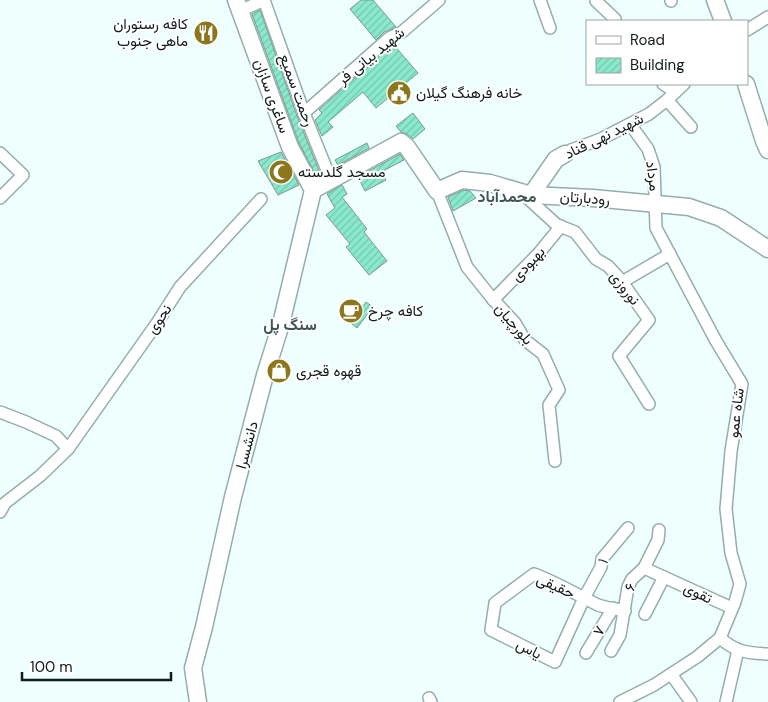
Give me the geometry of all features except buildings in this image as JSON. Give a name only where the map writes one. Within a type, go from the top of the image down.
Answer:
[{"type":"street","name":"رحمت سمیع","points":[[264,0],[304,113],[331,180]]},
{"type":"street","points":[[238,6],[264,0]]},
{"type":"street","name":"شهید بیانی فر","points":[[304,113],[389,38],[402,32],[439,0]]},
{"type":"street","points":[[540,0],[550,28]]},
{"type":"street","points":[[716,0],[723,20]]},
{"type":"street","points":[[596,1],[614,20]]},
{"type":"street","name":"ساغری سازان","points":[[238,6],[290,147],[312,190]]},
{"type":"street","points":[[748,29],[768,17]]},
{"type":"street","points":[[664,85],[691,127]]},
{"type":"street","name":"شهید نهی قناد","points":[[526,194],[556,159],[572,150],[601,139],[649,114],[683,85]]},
{"type":"street","points":[[746,85],[768,150]]},
{"type":"street","name":"مرداد","points":[[630,124],[648,149],[654,167],[656,204]]},
{"type":"street","points":[[312,190],[400,142],[406,147],[437,191]]},
{"type":"street","points":[[0,153],[23,175],[0,198]]},
{"type":"street","name":"رودبارتان","points":[[437,191],[462,180],[490,183],[526,194],[689,207],[721,218],[768,249]]},
{"type":"street","name":"دانشسرا","points":[[198,702],[193,668],[235,488],[265,375],[281,324],[312,190]]},
{"type":"street","name":"بلورچیان","points":[[437,191],[467,267],[493,300],[515,323],[525,340],[543,354],[559,390],[549,405],[555,461]]},
{"type":"street","name":"نوروزی","points":[[526,194],[557,225],[575,232],[596,259],[608,266],[622,282],[649,320],[619,356],[649,404]]},
{"type":"street","name":"نحوی","points":[[0,512],[5,503],[40,476],[68,449],[157,323],[180,287],[261,200]]},
{"type":"street","name":"شاه عمو","points":[[656,204],[656,228],[716,341],[742,384],[731,451],[726,509],[731,553],[740,584],[720,638]]},
{"type":"street","name":"بهبودی","points":[[493,300],[539,253],[561,226]]},
{"type":"street","points":[[622,282],[670,254]]},
{"type":"street","points":[[0,412],[56,436],[68,449]]},
{"type":"street","name":"۱","points":[[584,598],[601,567],[602,560],[628,528]]},
{"type":"street","points":[[644,568],[658,540],[659,530]]},
{"type":"street","name":"تقوی","points":[[644,568],[732,608]]},
{"type":"street","name":"۶","points":[[611,651],[620,635],[628,587],[632,579],[644,568]]},
{"type":"street","name":"حقیقی","points":[[494,603],[534,574],[600,606],[625,611]]},
{"type":"street","name":"تقوی","points":[[645,614],[664,577]]},
{"type":"street","name":"یاس","points":[[494,603],[491,630],[555,662],[584,598]]},
{"type":"street","name":"۷","points":[[586,653],[613,608]]},
{"type":"street","points":[[620,702],[654,685],[697,657],[720,638],[731,648],[746,653],[768,654]]},
{"type":"street","points":[[726,702],[738,650]]},
{"type":"street","points":[[671,674],[691,702]]},
{"type":"place","name":"کافه رستوران ماهی جنوب","points":[[206,33]]},
{"type":"place","name":"خانه فرهنگ گیلان","points":[[399,93]]},
{"type":"place","name":"مسجد گلدسته","points":[[281,172]]},
{"type":"place","name":"کافه چرخ","points":[[351,311]]},
{"type":"place","name":"قهوه قجری","points":[[279,371]]},
{"type":"district","name":"محمدآباد","points":[[507,196]]},
{"type":"district","name":"سنگ پل","points":[[290,324]]}]
